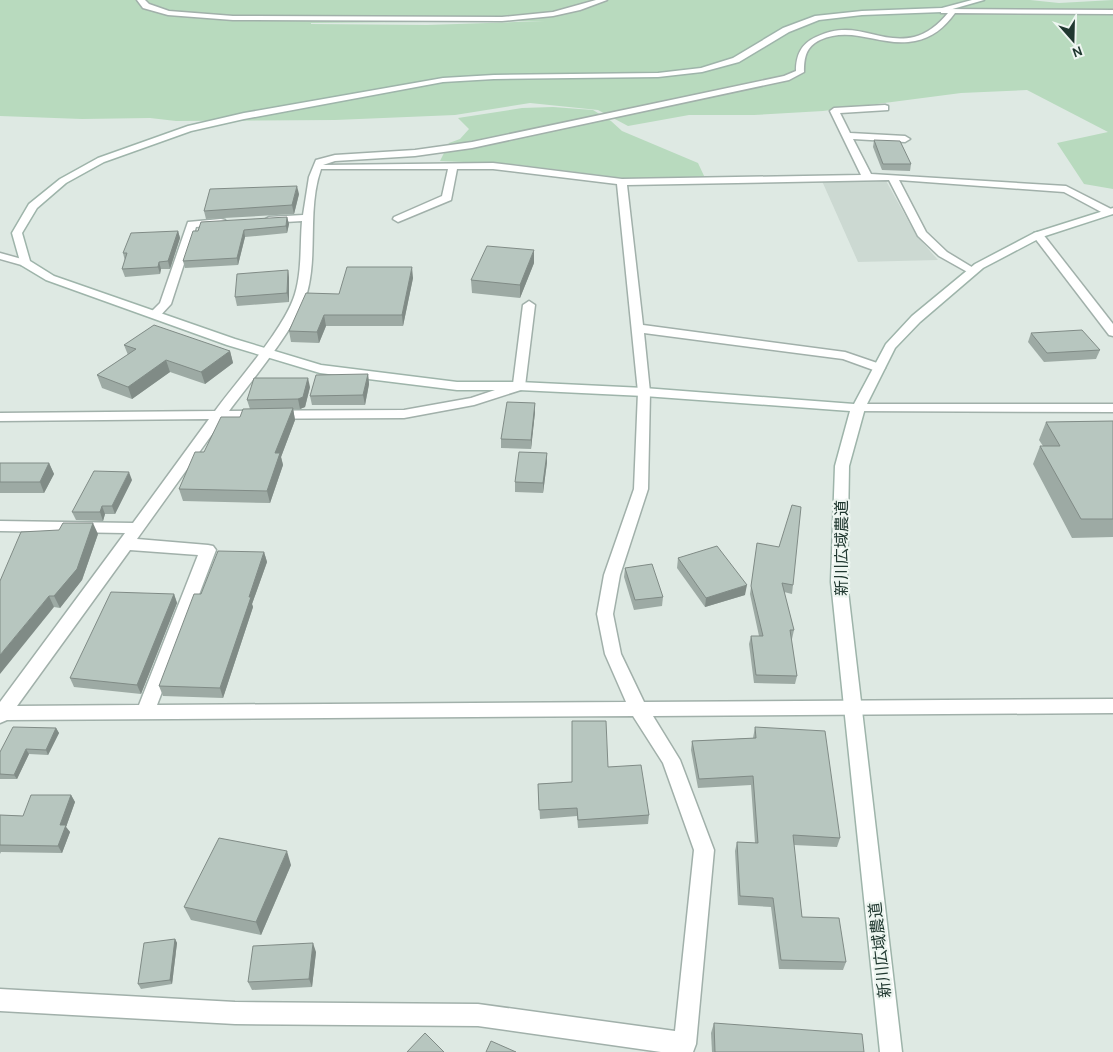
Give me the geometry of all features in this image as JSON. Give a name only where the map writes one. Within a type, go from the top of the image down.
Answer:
[{"type":"street","points":[[141,0],[146,6],[168,13],[233,18],[502,19],[562,14],[603,0]]},
{"type":"street","points":[[912,10],[958,0]]},
{"type":"street","points":[[25,263],[16,233],[33,206],[63,181],[101,160],[188,129],[254,114],[443,80],[494,76],[658,75],[702,70],[736,60],[786,30],[818,18],[912,10],[942,10],[980,0]]},
{"type":"street","points":[[912,10],[1113,12]]},
{"type":"street","points":[[1,714],[283,328],[302,291],[308,218],[319,162],[335,158],[415,153],[472,145],[786,78],[800,72],[800,56],[808,44],[823,35],[843,29],[909,40],[930,34],[953,11]]},
{"type":"street","points":[[867,176],[834,111],[885,108]]},
{"type":"street","points":[[846,136],[904,139]]},
{"type":"street","points":[[398,219],[447,198],[453,166]]},
{"type":"street","points":[[317,167],[493,166],[622,182],[892,177],[1066,189],[1111,211]]},
{"type":"street","points":[[892,177],[922,234],[943,254],[971,271]]},
{"type":"street","points":[[0,1000],[235,1013],[478,1015],[685,1044],[704,850],[671,760],[639,710],[613,654],[605,614],[612,575],[641,489],[644,392],[622,182]]},
{"type":"street","name":"新川広域農道","points":[[891,1052],[839,582],[842,466],[858,408],[890,347],[916,319],[971,271],[1038,235],[1111,211]]},
{"type":"street","points":[[260,220],[308,218]]},
{"type":"street","points":[[154,314],[165,304],[192,224],[231,222]]},
{"type":"street","points":[[1038,235],[1113,332]]},
{"type":"street","points":[[0,256],[25,263],[56,280],[265,354],[320,369],[392,380],[457,386],[519,386],[644,392],[858,408],[1113,408]]},
{"type":"street","points":[[519,386],[529,305]]},
{"type":"street","points":[[637,328],[845,356],[879,368]]},
{"type":"street","points":[[0,417],[404,414],[474,401],[519,386]]},
{"type":"street","points":[[0,526],[138,528]]},
{"type":"street","points":[[126,544],[208,550],[145,712]]},
{"type":"street","points":[[1,714],[1113,706]]},
{"type":"shaded area","points":[[885,179],[916,235],[938,260],[858,262],[822,181]]},
{"type":"green space","points":[[0,0],[1030,0],[1059,3],[1113,0],[1113,189],[1084,184],[1057,143],[1108,132],[1027,90],[961,93],[823,111],[754,115],[689,115],[628,126],[598,110],[530,103],[455,115],[335,120],[176,121],[150,118],[82,119],[0,116]],"holes":[[[545,21],[427,25],[311,23]]]},
{"type":"green space","points":[[553,107],[593,110],[611,121],[622,131],[698,163],[705,178],[623,178],[512,164],[440,161],[449,143],[460,139],[469,129],[458,118],[522,108]]},
{"type":"building","points":[[874,140],[900,141],[911,164],[883,164]]},
{"type":"building","points":[[297,186],[292,205],[204,211],[210,189]]},
{"type":"building","points":[[287,217],[286,226],[244,230],[237,258],[183,261],[193,231],[198,231],[201,222]]},
{"type":"building","points":[[178,231],[168,261],[159,262],[158,267],[122,269],[127,253],[123,253],[131,233]]},
{"type":"building","points":[[487,246],[534,250],[520,285],[471,280]]},
{"type":"building","points":[[347,267],[412,267],[402,315],[324,315],[317,332],[289,331],[306,293],[339,294]]},
{"type":"building","points":[[288,270],[287,293],[235,297],[237,274]]},
{"type":"building","points":[[154,325],[230,351],[201,372],[166,360],[128,387],[97,375],[136,349],[124,345]]},
{"type":"building","points":[[1082,330],[1100,350],[1047,353],[1031,333]]},
{"type":"building","points":[[368,374],[363,395],[310,396],[316,375]]},
{"type":"building","points":[[254,378],[308,378],[303,397],[298,399],[247,400]]},
{"type":"building","points":[[507,402],[535,403],[531,440],[501,439]]},
{"type":"building","points":[[293,408],[275,453],[280,453],[267,491],[179,489],[195,452],[204,452],[221,417],[240,417],[243,409]]},
{"type":"building","points":[[1113,421],[1113,519],[1081,519],[1040,446],[1060,446],[1046,422]]},
{"type":"building","points":[[519,452],[547,453],[543,483],[515,482]]},
{"type":"building","points":[[0,463],[49,463],[40,482],[0,482]]},
{"type":"building","points":[[94,471],[129,472],[112,506],[102,506],[100,512],[72,512]]},
{"type":"building","points":[[792,505],[801,507],[793,585],[782,583],[794,630],[790,630],[797,676],[756,675],[751,636],[763,636],[751,586],[757,543],[779,547]]},
{"type":"building","points":[[63,523],[93,523],[77,569],[54,596],[49,596],[0,655],[0,581],[21,532],[59,530]]},
{"type":"building","points":[[717,546],[747,585],[706,598],[678,558]]},
{"type":"building","points":[[218,551],[264,552],[220,688],[159,686],[194,594],[201,594]]},
{"type":"building","points":[[652,564],[663,597],[635,600],[625,568]]},
{"type":"building","points":[[111,592],[174,594],[137,685],[70,678]]},
{"type":"building","points":[[572,721],[606,721],[608,767],[641,765],[649,815],[578,820],[577,808],[539,810],[538,784],[572,782]]},
{"type":"building","points":[[13,727],[56,728],[46,750],[26,749],[14,775],[0,774],[0,752]]},
{"type":"building","points":[[755,727],[825,731],[840,838],[793,835],[802,917],[839,918],[846,962],[781,960],[773,898],[740,896],[737,842],[758,843],[753,776],[699,779],[692,741],[756,738]]},
{"type":"building","points":[[31,795],[71,795],[60,825],[66,825],[58,846],[0,845],[0,815],[23,816]]},
{"type":"building","points":[[219,838],[287,851],[256,922],[184,907]]},
{"type":"building","points":[[175,939],[170,980],[138,984],[144,943]]},
{"type":"building","points":[[313,943],[309,979],[248,982],[253,946]]},
{"type":"building","points":[[714,1023],[862,1034],[864,1052],[715,1052]]},
{"type":"building","points":[[425,1033],[444,1052],[407,1052]]},
{"type":"building","points":[[491,1041],[516,1052],[486,1052]]}]
